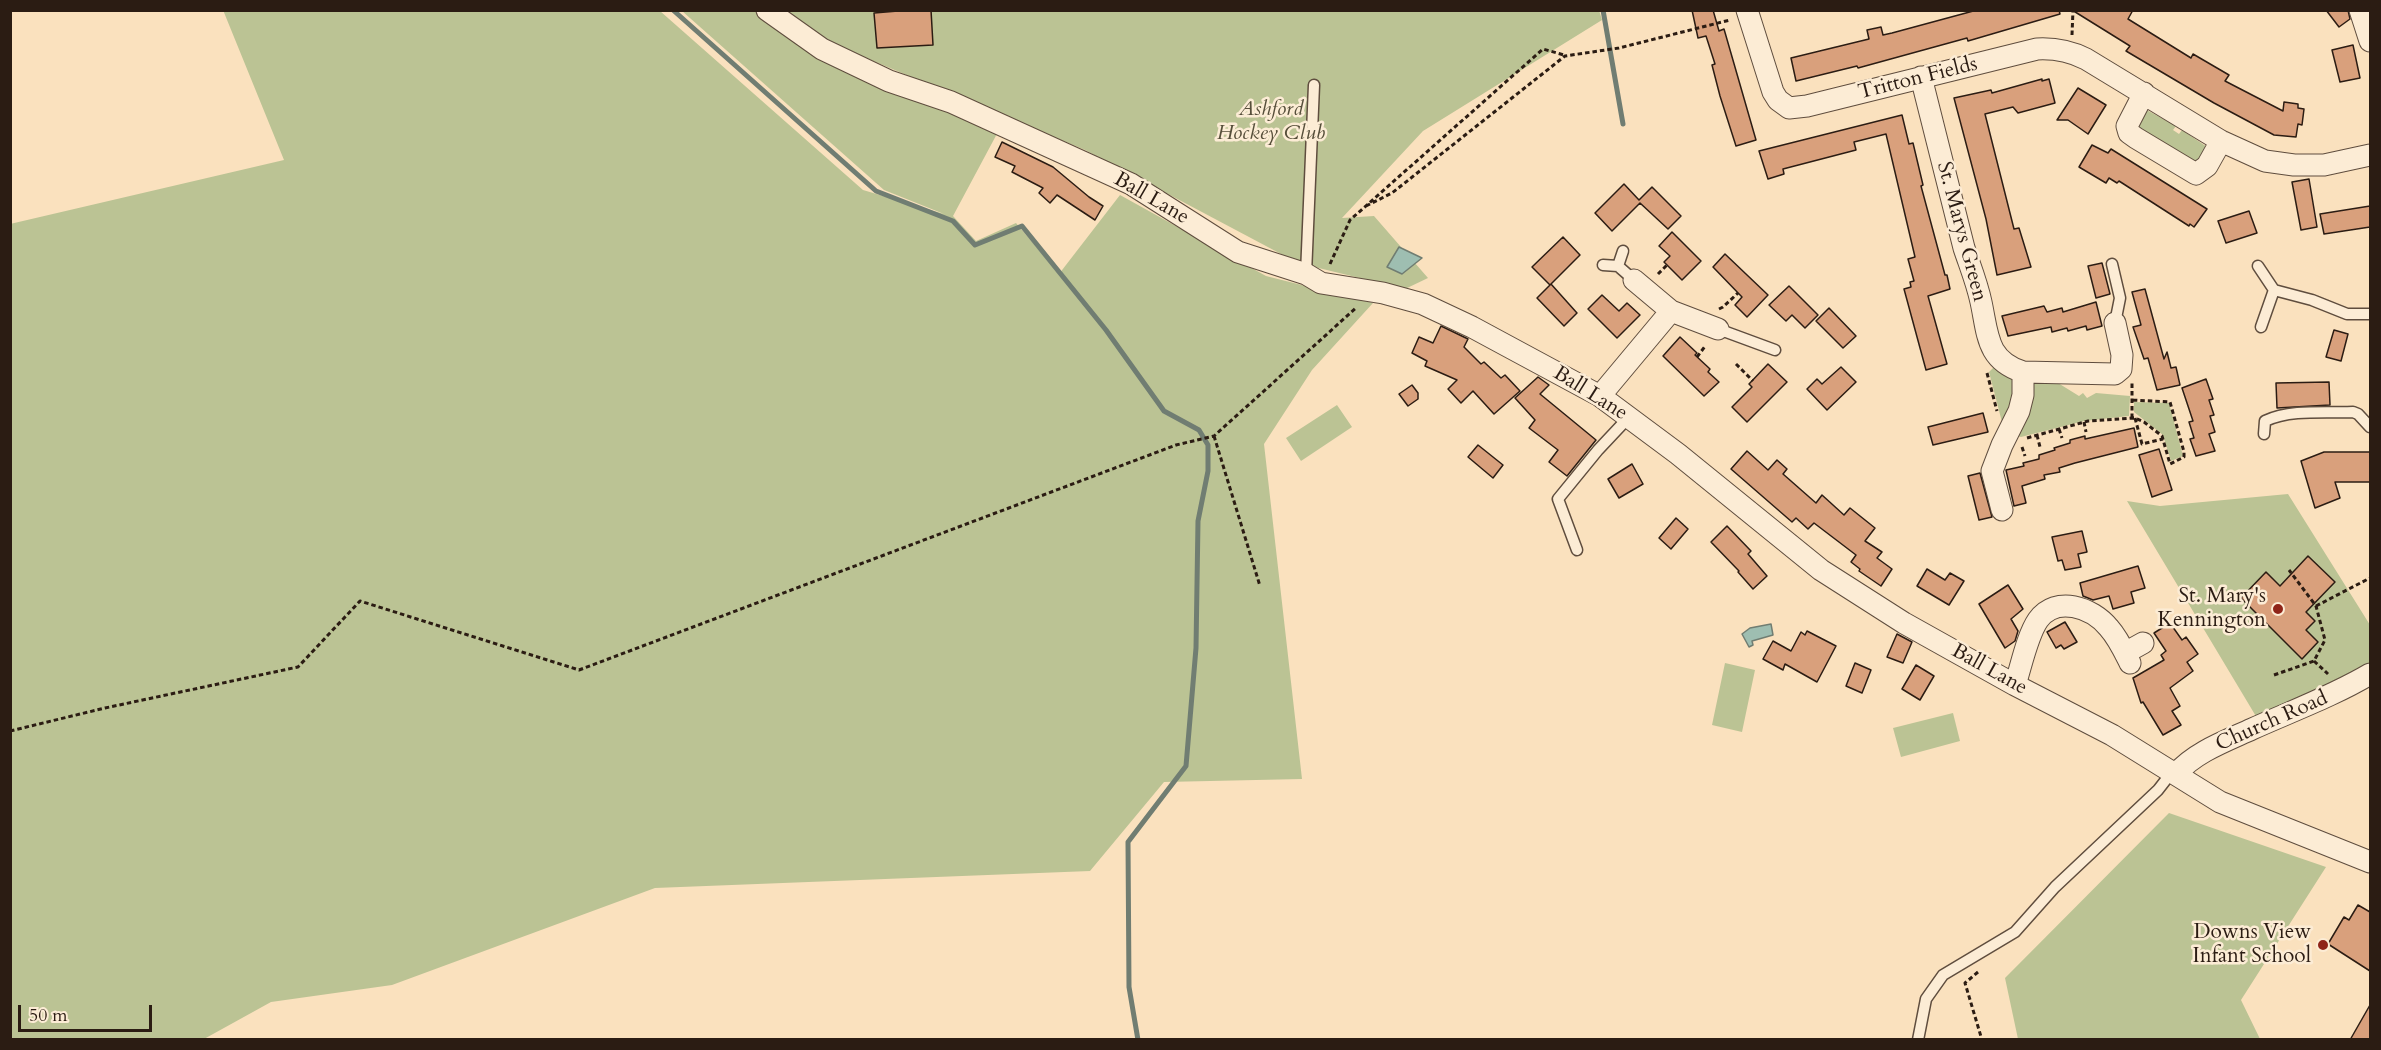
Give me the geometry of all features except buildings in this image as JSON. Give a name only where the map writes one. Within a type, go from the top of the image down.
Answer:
[{"type":"street","name":"Ball Lane","points":[[767,10],[822,49],[889,81],[951,102],[1131,184],[1238,252],[1314,278],[1423,304],[1472,327],[1600,396],[1821,570],[1904,623],[2015,685],[2112,735],[2220,802],[2370,862]]},
{"type":"street","points":[[2360,10],[2370,41]]},
{"type":"street","name":"Tritton Fields","points":[[1748,13],[1773,92],[1778,100],[1789,108],[1797,109],[2037,49],[2056,49],[2072,52],[2221,141],[2265,161],[2294,165],[2324,165],[2370,154]]},
{"type":"street","name":"St. Marys Green","points":[[1921,77],[1964,248],[1973,270],[1985,325],[1994,353]]},
{"type":"street","points":[[2144,93],[2127,126],[2128,131],[2136,138],[2196,174],[2207,166],[2221,141]]},
{"type":"street","points":[[1635,280],[1671,311],[1717,319]]},
{"type":"street","points":[[1600,396],[1671,311]]},
{"type":"street","points":[[1994,353],[2009,367],[2023,372],[2104,375],[2118,373],[2122,368],[2122,355],[2115,323]]},
{"type":"street","points":[[2002,510],[1992,471],[2021,405],[2023,372]]},
{"type":"street","points":[[2015,685],[2035,625],[2045,613],[2058,606],[2074,606],[2097,617],[2133,653]]},
{"type":"street","name":"Church Road","points":[[2174,773],[2221,743],[2335,693],[2370,674]]},
{"type":"lane","points":[[1314,85],[1314,278]]},
{"type":"lane","points":[[1618,266],[1623,251]]},
{"type":"lane","points":[[2112,264],[2120,298],[2115,323]]},
{"type":"lane","points":[[1603,265],[1618,266],[1635,280]]},
{"type":"lane","points":[[2258,266],[2274,290],[2312,300],[2347,314],[2370,314]]},
{"type":"lane","points":[[2261,327],[2274,290]]},
{"type":"lane","points":[[1717,319],[1775,350]]},
{"type":"lane","points":[[2264,434],[2266,420],[2295,414],[2353,412],[2358,414],[2370,427]]},
{"type":"lane","points":[[1577,550],[1558,499],[1598,450],[1629,417]]},
{"type":"lane","points":[[1918,1040],[1926,999],[1942,975],[2015,932],[2055,887],[2174,773]]},
{"type":"path","points":[[2072,52],[2073,10]]},
{"type":"path","points":[[1314,278],[1350,220],[1543,49],[1565,56],[1619,48],[1748,13]]},
{"type":"path","points":[[1366,206],[1392,193],[1565,56]]},
{"type":"path","points":[[10,731],[105,708],[298,667],[360,601],[579,670],[1176,445],[1212,437],[1292,368],[1374,292]]},
{"type":"path","points":[[1717,319],[1723,307],[1738,293]]},
{"type":"path","points":[[1994,353],[1986,370],[2001,425],[2008,432],[2021,439],[2084,422],[2134,418],[2159,432],[2170,464],[2184,456],[2170,402],[2132,400]]},
{"type":"path","points":[[1736,364],[1753,381]]},
{"type":"path","points":[[2132,382],[2134,418],[2142,444],[2163,439]]},
{"type":"path","points":[[2084,422],[2086,432]]},
{"type":"path","points":[[2075,425],[2077,431]]},
{"type":"path","points":[[2059,429],[2062,438]]},
{"type":"path","points":[[2037,435],[2040,447]]},
{"type":"path","points":[[1212,437],[1260,586]]},
{"type":"path","points":[[2274,675],[2314,661],[2325,640],[2316,606],[2289,570]]},
{"type":"path","points":[[2316,606],[2370,578]]},
{"type":"green space","points":[[223,10],[660,11],[863,190],[944,214],[884,190],[682,11],[756,11],[822,61],[999,130],[953,216],[976,241],[1016,223],[1059,274],[1120,195],[1266,276],[1373,303],[1312,370],[1264,444],[1302,779],[1164,782],[1090,871],[655,888],[392,985],[271,1002],[204,1039],[11,1039],[10,224],[284,160]]},
{"type":"green space","name":"Ashford Hockey Club","points":[[1599,10],[1602,20],[1423,131],[1342,218],[1374,216],[1428,278],[1405,289],[1298,263],[1085,150],[840,47],[783,11]]},
{"type":"green space","points":[[2143,108],[2176,126],[2173,130],[2179,134],[2182,130],[2207,147],[2195,167],[2134,124]]},
{"type":"green space","points":[[1994,367],[2014,379],[2017,385],[2003,426],[1989,372]]},
{"type":"green space","points":[[2028,381],[2058,383],[2079,396],[2083,393],[2087,398],[2096,393],[2130,396],[2129,416],[2084,421],[2021,437],[2017,436]]},
{"type":"green space","points":[[2134,402],[2169,403],[2183,456],[2171,461],[2163,435],[2134,412]]},
{"type":"green space","points":[[1337,405],[1352,427],[1301,461],[1286,438]]},
{"type":"green space","points":[[2288,494],[2370,625],[2370,665],[2257,718],[2127,501],[2160,506]]},
{"type":"green space","points":[[1725,663],[1755,670],[1742,732],[1712,725]]},
{"type":"green space","points":[[1953,713],[1960,741],[1901,757],[1893,728]]},
{"type":"green space","points":[[2169,813],[2326,867],[2241,1000],[2260,1039],[2018,1039],[2005,978]]},
{"type":"shaded area","points":[[1399,247],[1422,258],[1402,274],[1387,267]]},
{"type":"shaded area","points":[[1771,624],[1773,635],[1752,641],[1753,645],[1749,647],[1742,634],[1750,628]]},
{"type":"waterway","points":[[673,10],[876,191],[953,221],[975,245],[1022,226],[1106,330],[1164,411],[1199,430],[1208,445],[1208,471],[1198,521],[1196,648],[1186,766],[1128,842],[1129,987],[1138,1040]]},
{"type":"waterway","points":[[1603,10],[1623,124]]},
{"type":"place","name":"St. Mary's Kennington","points":[[2278,609]]},
{"type":"place","name":"Downs View Infant School","points":[[2323,945]]}]
